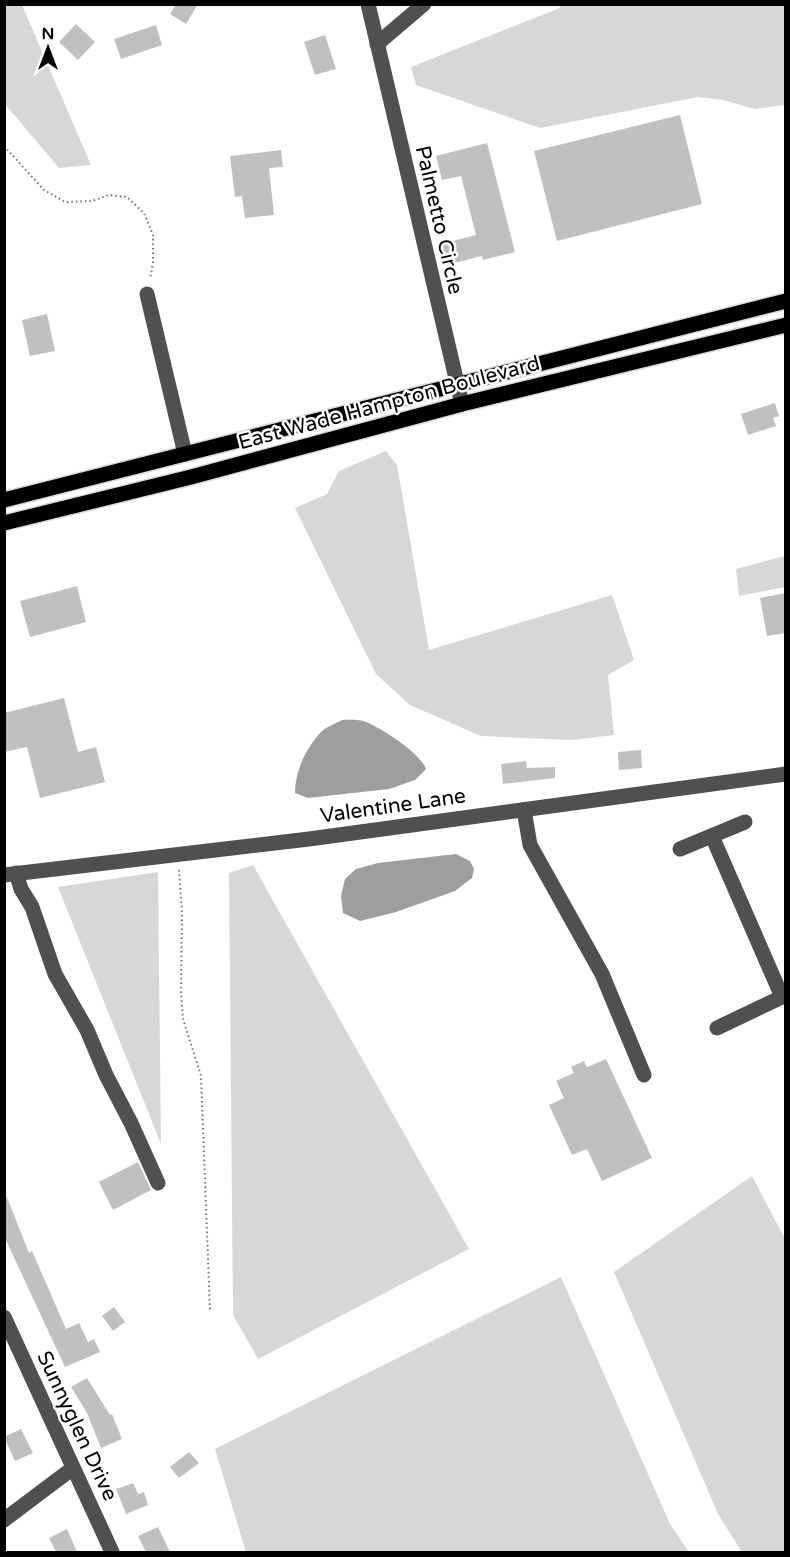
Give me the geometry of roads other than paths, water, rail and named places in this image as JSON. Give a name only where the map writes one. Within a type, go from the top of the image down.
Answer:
[{"type":"main road","name":"East Wade Hampton Boulevard","points":[[4,500],[786,301]]},
{"type":"main road","name":"East Wade Hampton Boulevard","points":[[4,524],[191,477],[462,404],[786,325]]},
{"type":"main road","points":[[622,342],[626,364]]},
{"type":"main road","points":[[520,368],[525,389]]},
{"type":"street","name":"Palmetto Circle","points":[[368,4],[462,404]]},
{"type":"street","points":[[377,44],[424,4]]},
{"type":"street","points":[[147,294],[186,454]]},
{"type":"street","name":"Valentine Lane","points":[[10,874],[178,855],[786,774]]},
{"type":"street","points":[[524,810],[530,845],[602,974],[644,1075]]},
{"type":"street","points":[[680,849],[745,822]]},
{"type":"street","points":[[712,836],[784,996],[717,1028]]},
{"type":"street","points":[[10,874],[32,907],[55,974],[87,1030],[106,1076],[131,1123],[158,1183]]},
{"type":"street","name":"Sunnyglen Drive","points":[[4,1317],[112,1552]]},
{"type":"street","points":[[4,1520],[73,1468]]}]
